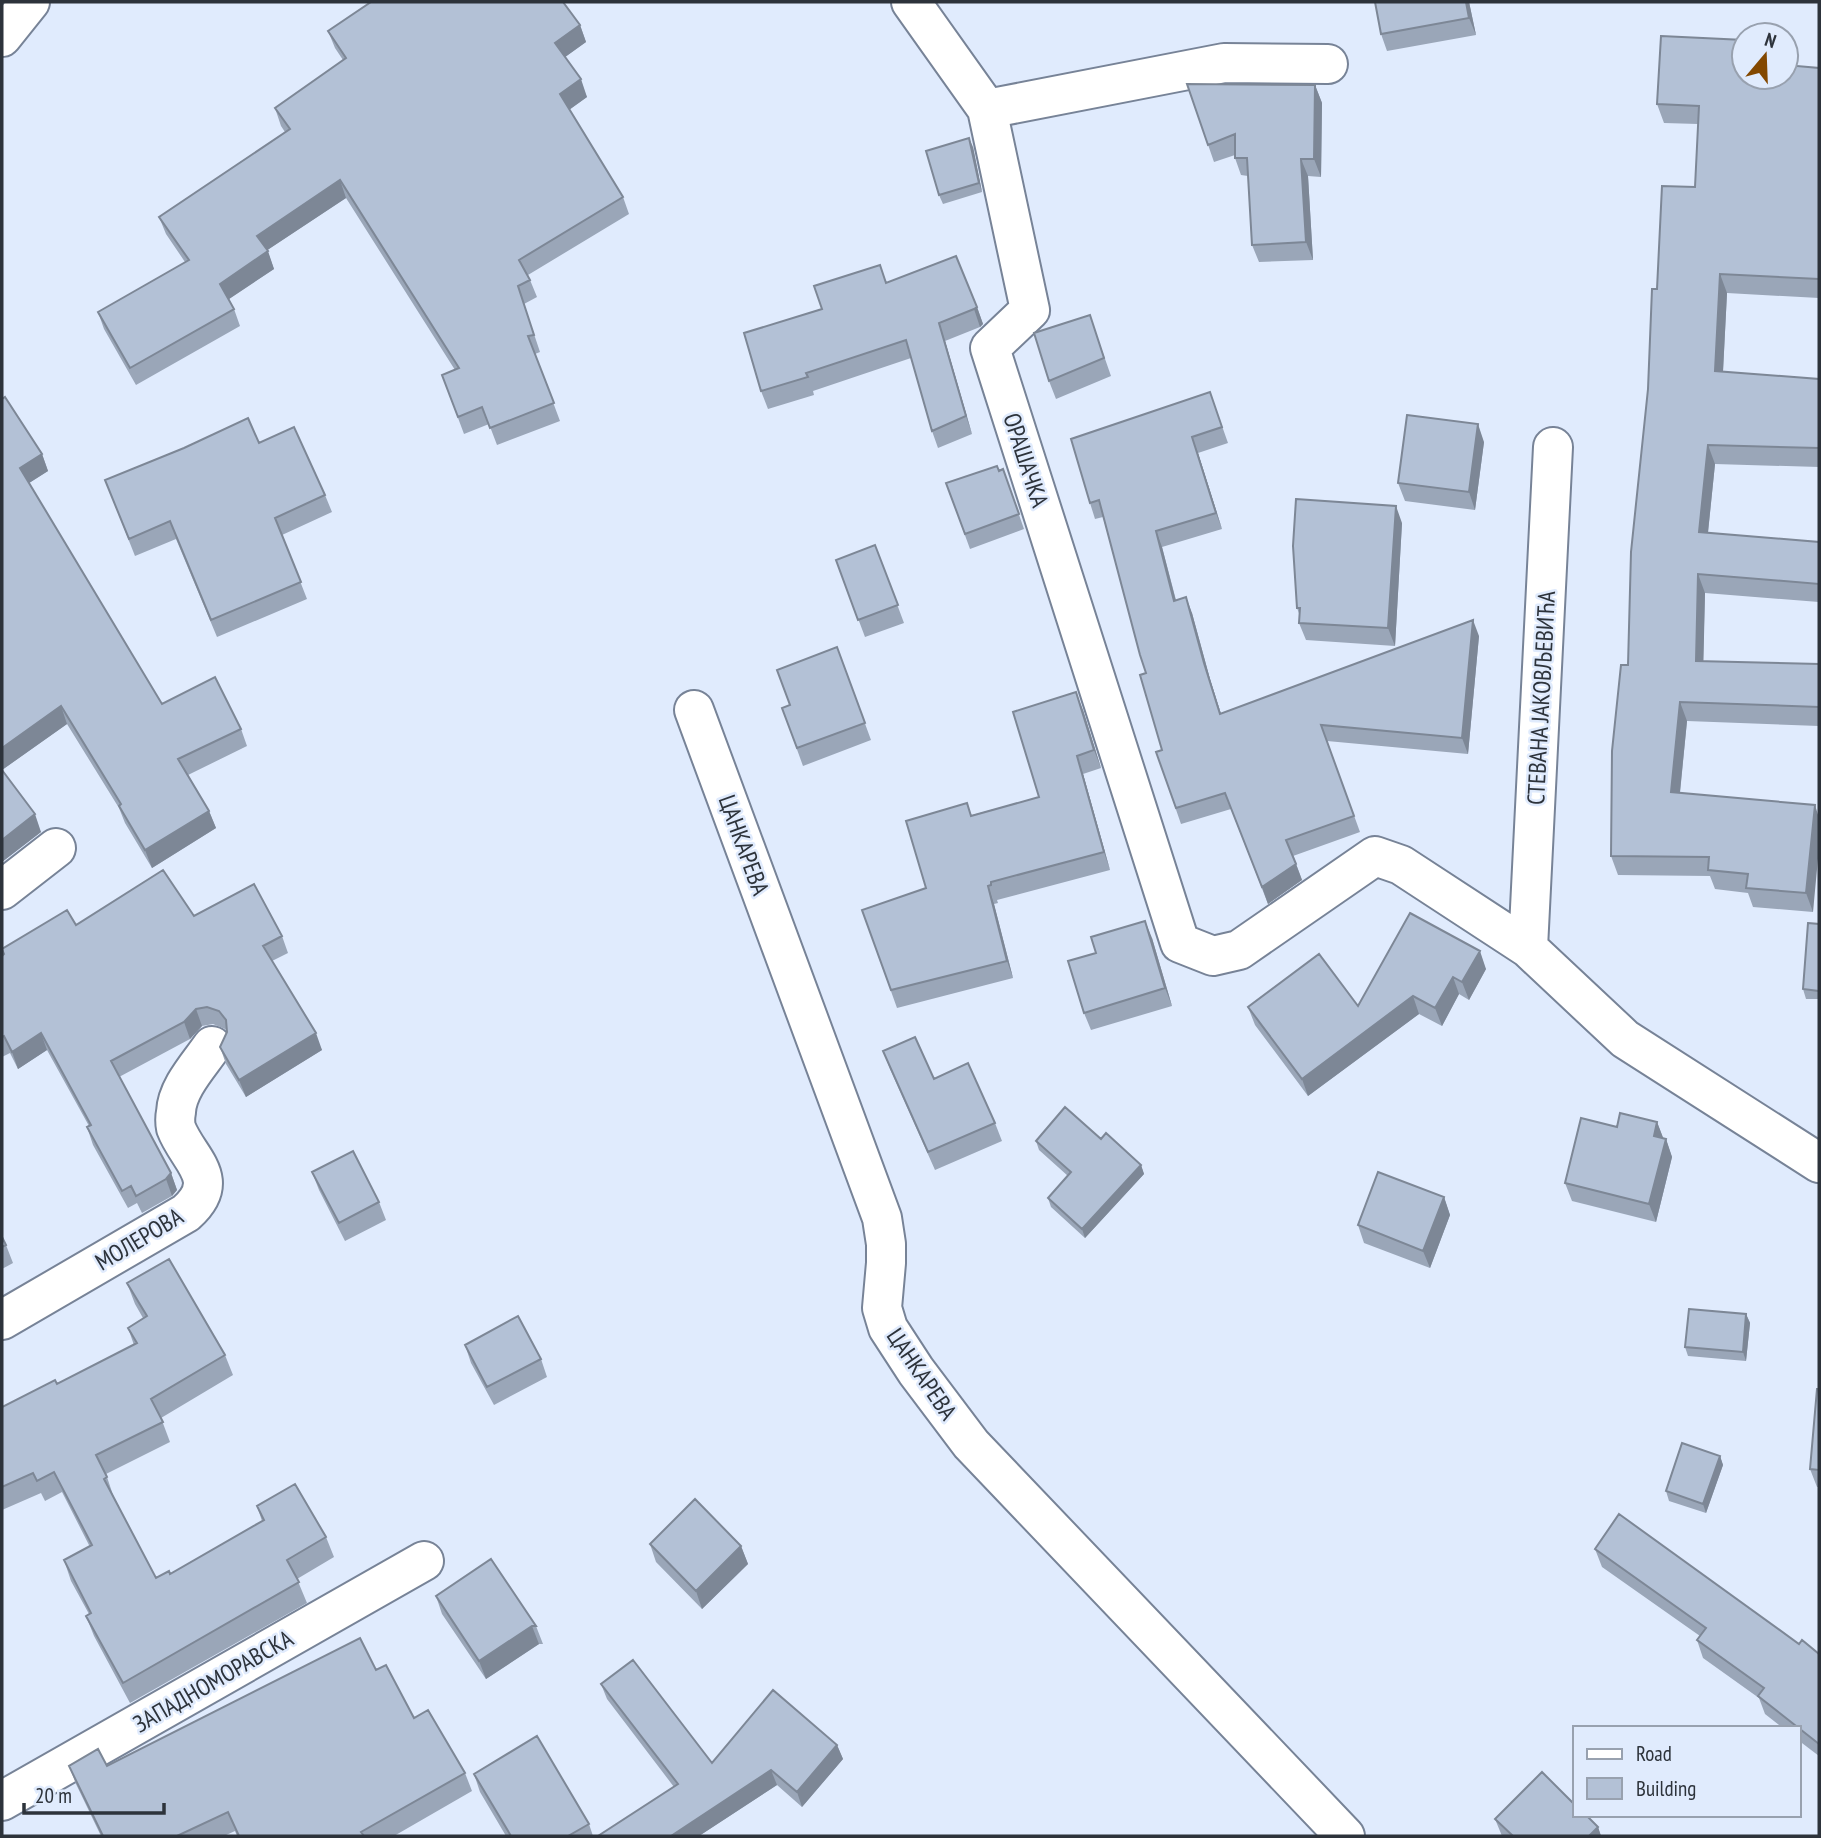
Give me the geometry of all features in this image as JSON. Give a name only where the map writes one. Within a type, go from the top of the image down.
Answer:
[{"type":"street","points":[[2,37],[30,2]]},
{"type":"street","name":"ОРАШАЧКА","points":[[928,10],[987,109],[1030,310],[990,348],[1180,943],[1213,956],[1239,950],[1375,856],[1401,865],[1528,948]]},
{"type":"street","points":[[987,109],[1224,63],[1328,64]]},
{"type":"street","name":"СТЕВАНА ЈАКОВЉЕВИЋА","points":[[1528,948],[1553,447]]},
{"type":"street","name":"ЦАНКАРЕВА","points":[[694,710],[882,1218],[886,1244],[882,1308],[888,1328],[916,1371],[971,1444],[1345,1836]]},
{"type":"street","points":[[2,890],[56,848]]},
{"type":"street","points":[[1528,948],[1625,1039],[1819,1163]]},
{"type":"street","name":"МОЛЕРОВА","points":[[2,1320],[186,1213],[195,1204],[201,1194],[203,1181],[200,1167],[175,1126],[176,1108],[183,1089],[212,1046]]},
{"type":"street","name":"ЗАПАДНОМОРАВСКА","points":[[2,1801],[424,1561]]},
{"type":"building","points":[[371,2],[563,2],[580,25],[555,43],[581,79],[560,94],[623,197],[519,260],[530,280],[518,286],[534,335],[528,336],[554,403],[490,428],[482,407],[458,417],[442,375],[459,368],[340,180],[257,236],[268,251],[220,284],[234,309],[130,368],[98,312],[189,260],[159,217],[290,129],[275,108],[346,58],[328,31]]},
{"type":"building","points":[[1375,2],[1466,2],[1469,18],[1381,34]]},
{"type":"building","points":[[1661,36],[1730,39],[1730,91],[1800,91],[1800,66],[1819,68],[1819,279],[1720,274],[1715,371],[1819,379],[1819,448],[1708,445],[1699,532],[1819,542],[1819,584],[1698,574],[1696,661],[1819,664],[1819,707],[1680,702],[1671,792],[1815,805],[1806,893],[1746,888],[1748,874],[1708,870],[1709,857],[1611,856],[1612,751],[1621,665],[1628,665],[1631,552],[1648,389],[1652,289],[1657,289],[1662,186],[1695,187],[1699,106],[1657,104]]},
{"type":"building","points":[[1187,84],[1315,85],[1314,159],[1301,159],[1306,242],[1252,245],[1247,158],[1235,158],[1235,134],[1208,145]]},
{"type":"building","points":[[969,138],[979,183],[939,195],[926,151]]},
{"type":"building","points":[[956,256],[977,307],[939,323],[966,416],[932,431],[906,340],[806,373],[808,377],[761,391],[744,333],[822,309],[814,286],[880,265],[886,283]]},
{"type":"building","points":[[1090,315],[1104,358],[1049,381],[1034,333]]},
{"type":"building","points":[[1210,392],[1222,427],[1192,437],[1216,513],[1156,531],[1174,601],[1186,597],[1220,714],[1473,620],[1462,738],[1321,725],[1354,816],[1286,840],[1296,864],[1262,887],[1225,793],[1176,808],[1156,752],[1162,750],[1140,675],[1146,673],[1099,500],[1090,503],[1071,439]]},
{"type":"building","points":[[5,397],[42,454],[20,468],[162,704],[215,677],[241,729],[178,759],[209,811],[145,850],[119,806],[121,804],[61,706],[2,748],[2,399]]},
{"type":"building","points":[[1407,415],[1478,424],[1469,492],[1398,483]]},
{"type":"building","points":[[248,418],[259,443],[294,427],[325,495],[275,518],[301,582],[211,620],[170,521],[129,539],[105,480]]},
{"type":"building","points":[[997,466],[999,471],[1003,469],[1019,514],[965,534],[946,483]]},
{"type":"building","points":[[1296,499],[1396,506],[1388,628],[1299,623],[1300,608],[1297,608],[1293,546]]},
{"type":"building","points":[[875,545],[898,605],[858,620],[836,560]]},
{"type":"building","points":[[837,647],[865,723],[797,748],[782,708],[790,705],[777,670]]},
{"type":"building","points":[[1076,692],[1094,750],[1077,756],[1104,852],[991,882],[988,886],[1007,961],[891,990],[862,910],[926,888],[906,821],[967,803],[971,816],[1039,797],[1013,712]]},
{"type":"building","points":[[2,770],[35,814],[2,840]]},
{"type":"building","points":[[163,870],[194,916],[254,884],[282,936],[263,946],[316,1033],[239,1080],[220,1047],[227,1032],[226,1020],[219,1011],[207,1007],[196,1009],[184,1022],[111,1061],[171,1173],[166,1179],[136,1196],[131,1186],[122,1191],[87,1127],[91,1125],[41,1033],[12,1052],[4,1036],[2,1037],[2,949],[67,910],[76,925]]},
{"type":"building","points":[[1410,913],[1480,951],[1462,982],[1453,977],[1435,1008],[1413,996],[1302,1079],[1248,1007],[1319,954],[1358,1006]]},
{"type":"building","points":[[1145,921],[1165,988],[1084,1013],[1068,961],[1096,953],[1091,937]]},
{"type":"building","points":[[1808,923],[1819,924],[1819,991],[1803,989]]},
{"type":"building","points":[[915,1037],[934,1079],[968,1063],[995,1123],[928,1152],[883,1051]]},
{"type":"building","points":[[1065,1107],[1101,1139],[1106,1133],[1141,1165],[1082,1229],[1048,1198],[1071,1172],[1036,1141]]},
{"type":"building","points":[[1620,1113],[1657,1122],[1654,1136],[1666,1139],[1649,1204],[1565,1183],[1581,1118],[1617,1127]]},
{"type":"building","points":[[353,1151],[379,1202],[339,1223],[312,1172]]},
{"type":"building","points":[[1378,1172],[1444,1197],[1423,1251],[1358,1225]]},
{"type":"building","points":[[169,1259],[225,1355],[151,1399],[163,1422],[96,1455],[107,1477],[104,1479],[156,1578],[169,1571],[170,1574],[264,1520],[257,1506],[295,1484],[326,1537],[287,1560],[299,1582],[123,1683],[86,1616],[91,1613],[64,1560],[92,1545],[54,1472],[37,1481],[33,1473],[2,1487],[2,1407],[55,1380],[57,1384],[137,1343],[128,1328],[147,1316],[127,1283]]},
{"type":"building","points":[[1689,1309],[1746,1314],[1743,1352],[1685,1347]]},
{"type":"building","points":[[518,1316],[541,1359],[487,1387],[465,1345]]},
{"type":"building","points":[[1819,1389],[1819,1470],[1810,1469]]},
{"type":"building","points":[[1682,1443],[1720,1456],[1703,1504],[1666,1491]]},
{"type":"building","points":[[695,1499],[741,1546],[696,1591],[650,1544]]},
{"type":"building","points":[[1619,1514],[1799,1644],[1802,1640],[1819,1654],[1819,1744],[1800,1729],[1800,1726],[1796,1726],[1758,1696],[1764,1688],[1697,1640],[1706,1628],[1595,1549]]},
{"type":"building","points":[[491,1559],[536,1626],[479,1661],[436,1596]]},
{"type":"building","points":[[360,1638],[376,1670],[386,1665],[414,1718],[428,1710],[465,1773],[361,1832],[364,1836],[239,1836],[228,1812],[177,1836],[103,1836],[69,1766],[98,1749],[107,1766]]},
{"type":"building","points":[[633,1660],[712,1763],[773,1690],[837,1745],[797,1792],[771,1770],[671,1836],[598,1836],[678,1784],[601,1684]]},
{"type":"building","points":[[537,1736],[589,1824],[568,1836],[511,1836],[474,1774]]},
{"type":"building","points":[[1542,1772],[1573,1803],[1573,1817],[1588,1817],[1598,1827],[1589,1836],[1513,1836],[1495,1819]]}]
